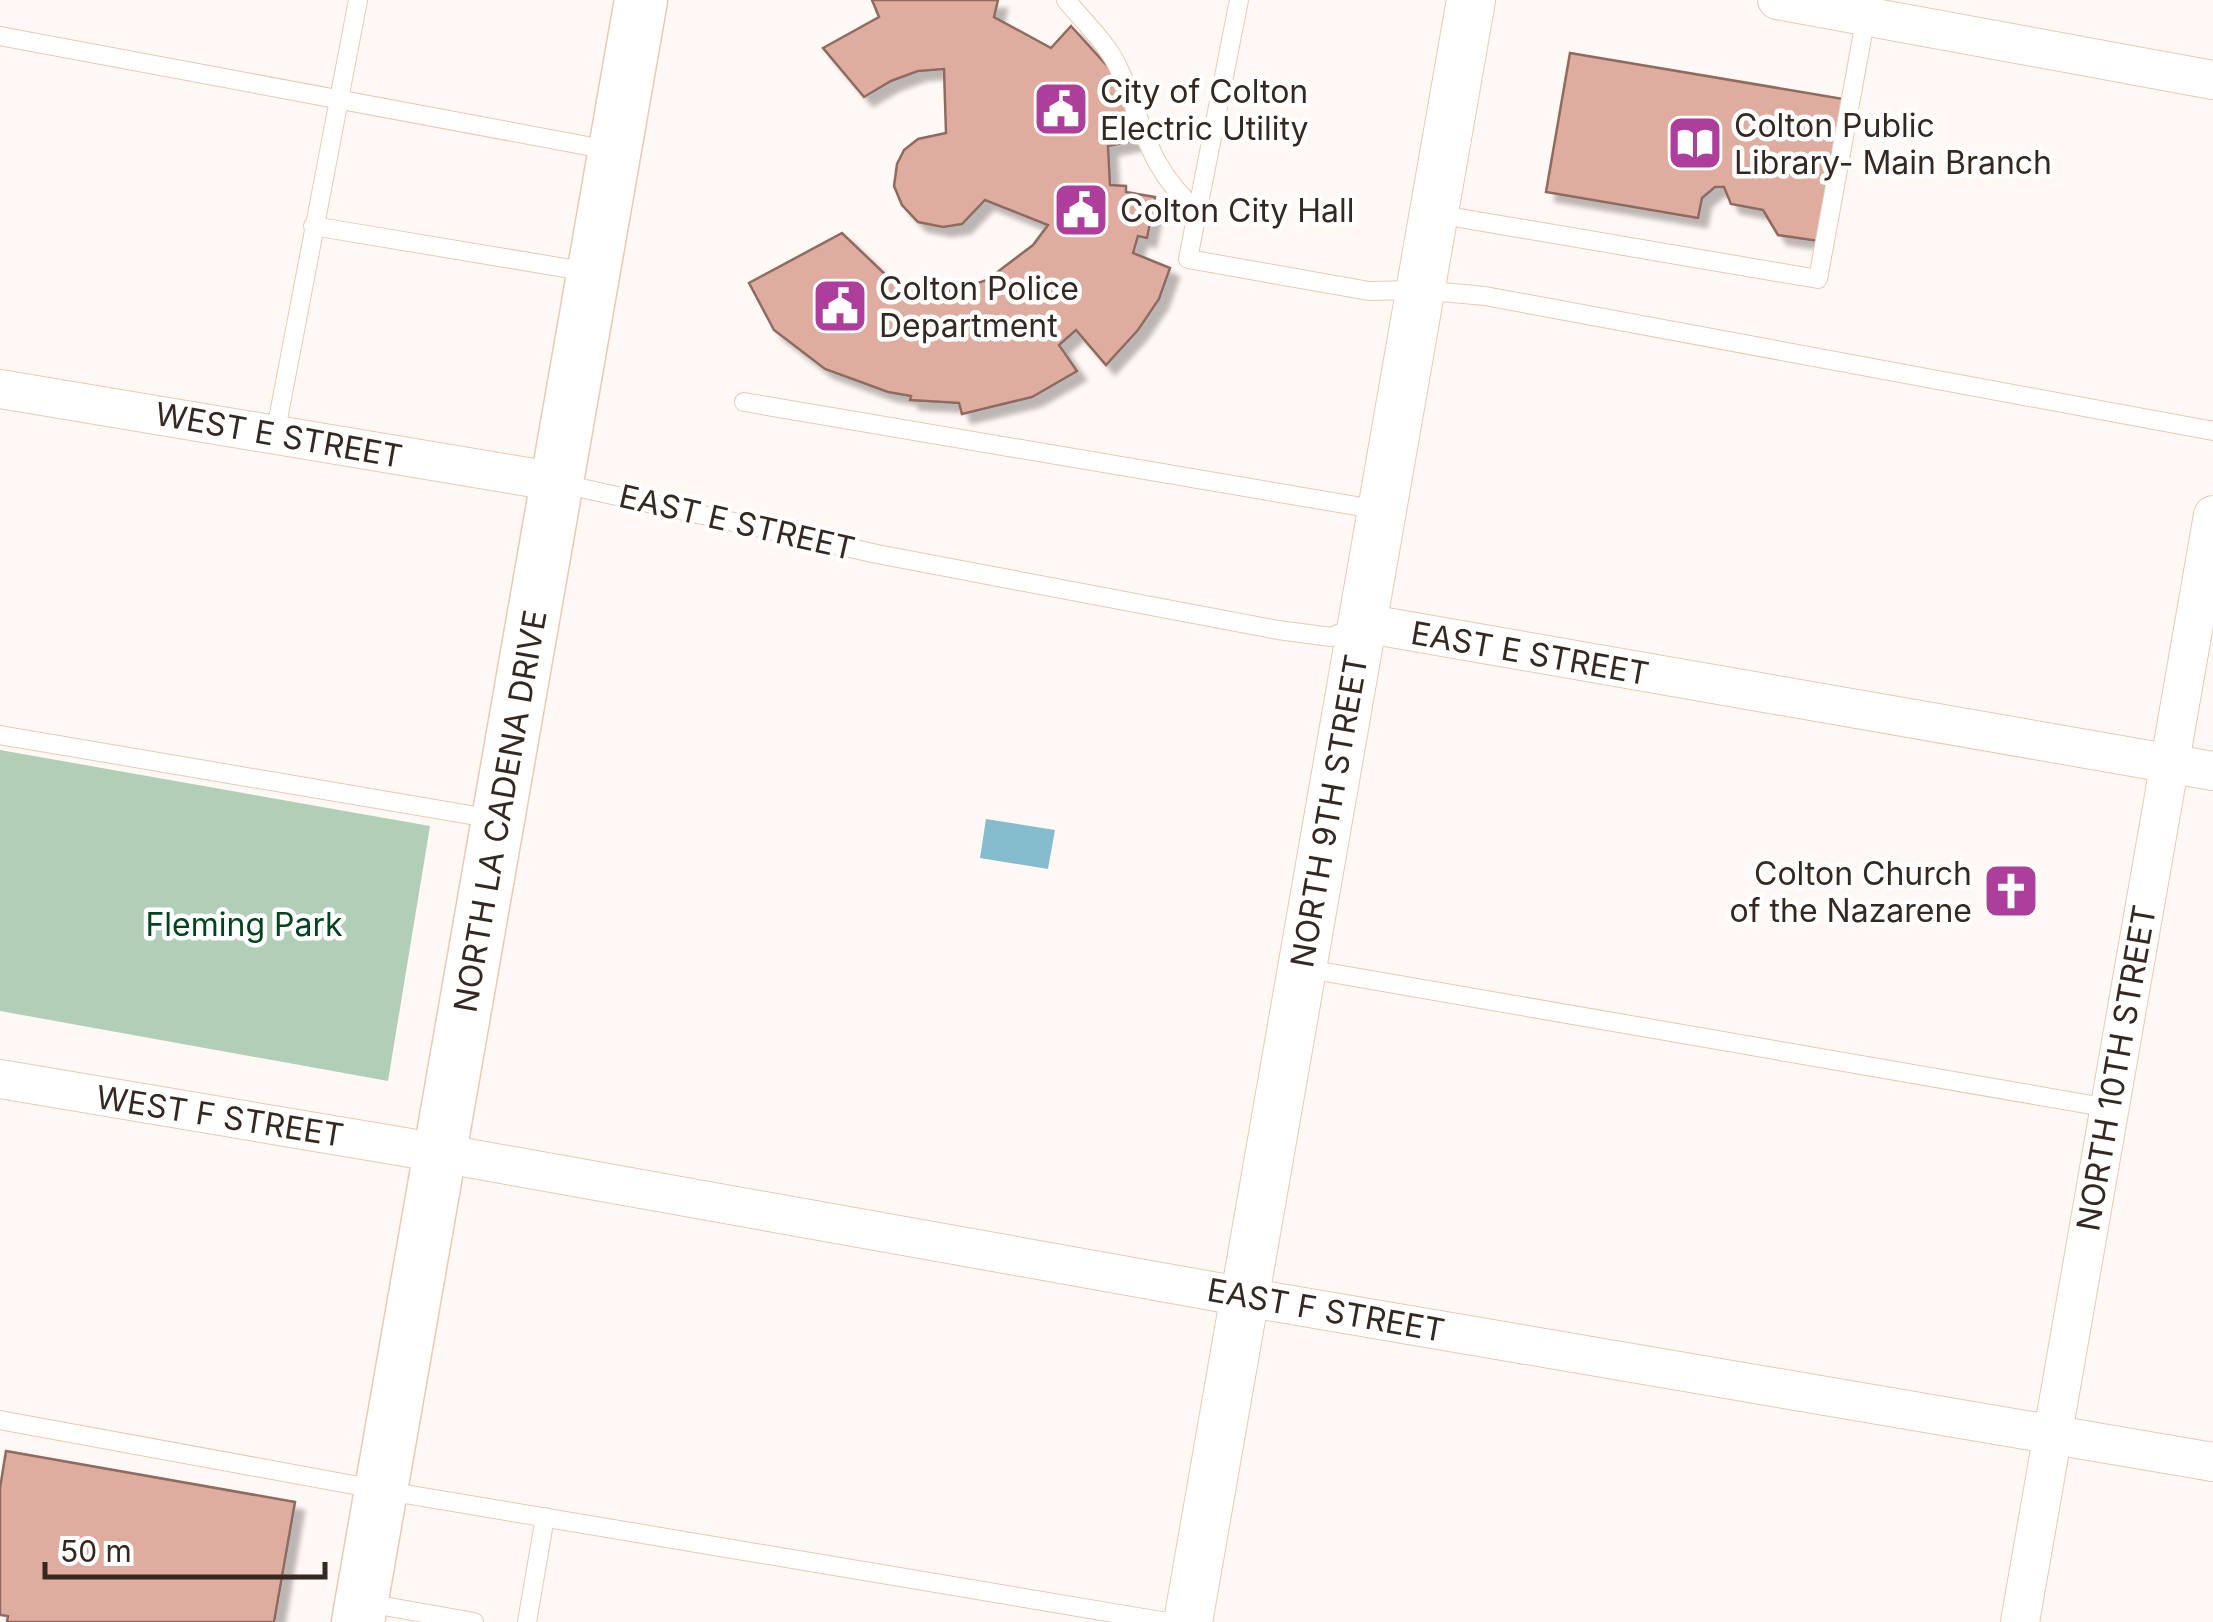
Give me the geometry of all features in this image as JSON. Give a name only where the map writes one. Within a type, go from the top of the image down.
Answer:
[{"type":"main road","name":"NORTH LA CADENA DRIVE","points":[[360,1612],[641,0]]},
{"type":"street","name":"NORTH 9TH STREET","points":[[1188,1622],[1471,0]]},
{"type":"street","points":[[1777,0],[2213,80]]},
{"type":"street","name":"WEST E STREET","points":[[0,388],[558,482]]},
{"type":"street","name":"NORTH 10TH STREET","points":[[2020,1622],[2213,515]]},
{"type":"street","name":"EAST E STREET","points":[[1363,624],[2213,771]]},
{"type":"street","name":"WEST F STREET","points":[[0,1079],[440,1153]]},
{"type":"street","name":"EAST F STREET","points":[[440,1153],[1245,1297],[2213,1462]]},
{"type":"lane","points":[[274,435],[358,0]]},
{"type":"lane","points":[[1066,0],[1118,65],[1146,143],[1172,189],[1197,211]]},
{"type":"lane","points":[[1238,0],[1188,259],[1369,290],[1485,296],[2213,431]]},
{"type":"lane","points":[[1434,214],[1818,279],[1866,16]]},
{"type":"lane","points":[[0,36],[615,151]]},
{"type":"lane","points":[[314,226],[594,273]]},
{"type":"lane","points":[[744,402],[1380,510]]},
{"type":"lane","name":"EAST E STREET","points":[[558,482],[877,554],[1278,630],[1330,637],[1363,624]]},
{"type":"lane","points":[[0,735],[499,820]]},
{"type":"lane","points":[[1301,968],[2108,1108]]},
{"type":"lane","points":[[0,1420],[380,1490],[1167,1622]]},
{"type":"lane","points":[[527,1622],[546,1517]]},
{"type":"lane","points":[[360,1612],[474,1622]]},
{"type":"green space","name":"Fleming Park","points":[[0,750],[430,826],[388,1081],[0,1011]]},
{"type":"water","points":[[986,819],[1055,830],[1048,869],[980,858]]},
{"type":"building","name":"Colton City Hall","points":[[872,0],[998,0],[994,17],[1051,48],[1071,26],[1109,68],[1126,102],[1138,140],[1108,146],[1110,185],[1126,186],[1126,192],[1155,197],[1147,238],[1138,236],[1133,253],[1170,268],[1159,299],[1138,330],[1106,365],[1076,330],[1059,345],[1077,371],[1032,397],[962,414],[959,403],[910,400],[911,396],[888,392],[825,369],[774,330],[749,283],[842,233],[891,280],[935,291],[957,290],[987,280],[1033,245],[1048,225],[985,200],[962,224],[943,227],[918,222],[902,205],[894,186],[904,150],[918,139],[946,133],[944,69],[918,71],[864,97],[823,48],[879,17]]},
{"type":"building","name":"Colton Public Library- Main Branch","points":[[1570,53],[1843,99],[1819,241],[1778,235],[1763,210],[1731,204],[1724,187],[1715,187],[1702,198],[1698,218],[1546,192]]},
{"type":"building","points":[[6,1451],[295,1502],[274,1622],[7,1622],[8,1616],[0,1615],[0,1488]]},
{"type":"place","name":"City of Colton Electric Utility","points":[[1061,109]]},
{"type":"place","name":"Colton Public Library- Main Branch","points":[[1695,143]]},
{"type":"place","name":"Colton City Hall","points":[[1081,210]]},
{"type":"place","name":"Colton Police Department","points":[[840,306]]},
{"type":"place","name":"Colton Church of the Nazarene","points":[[2011,891]]}]
